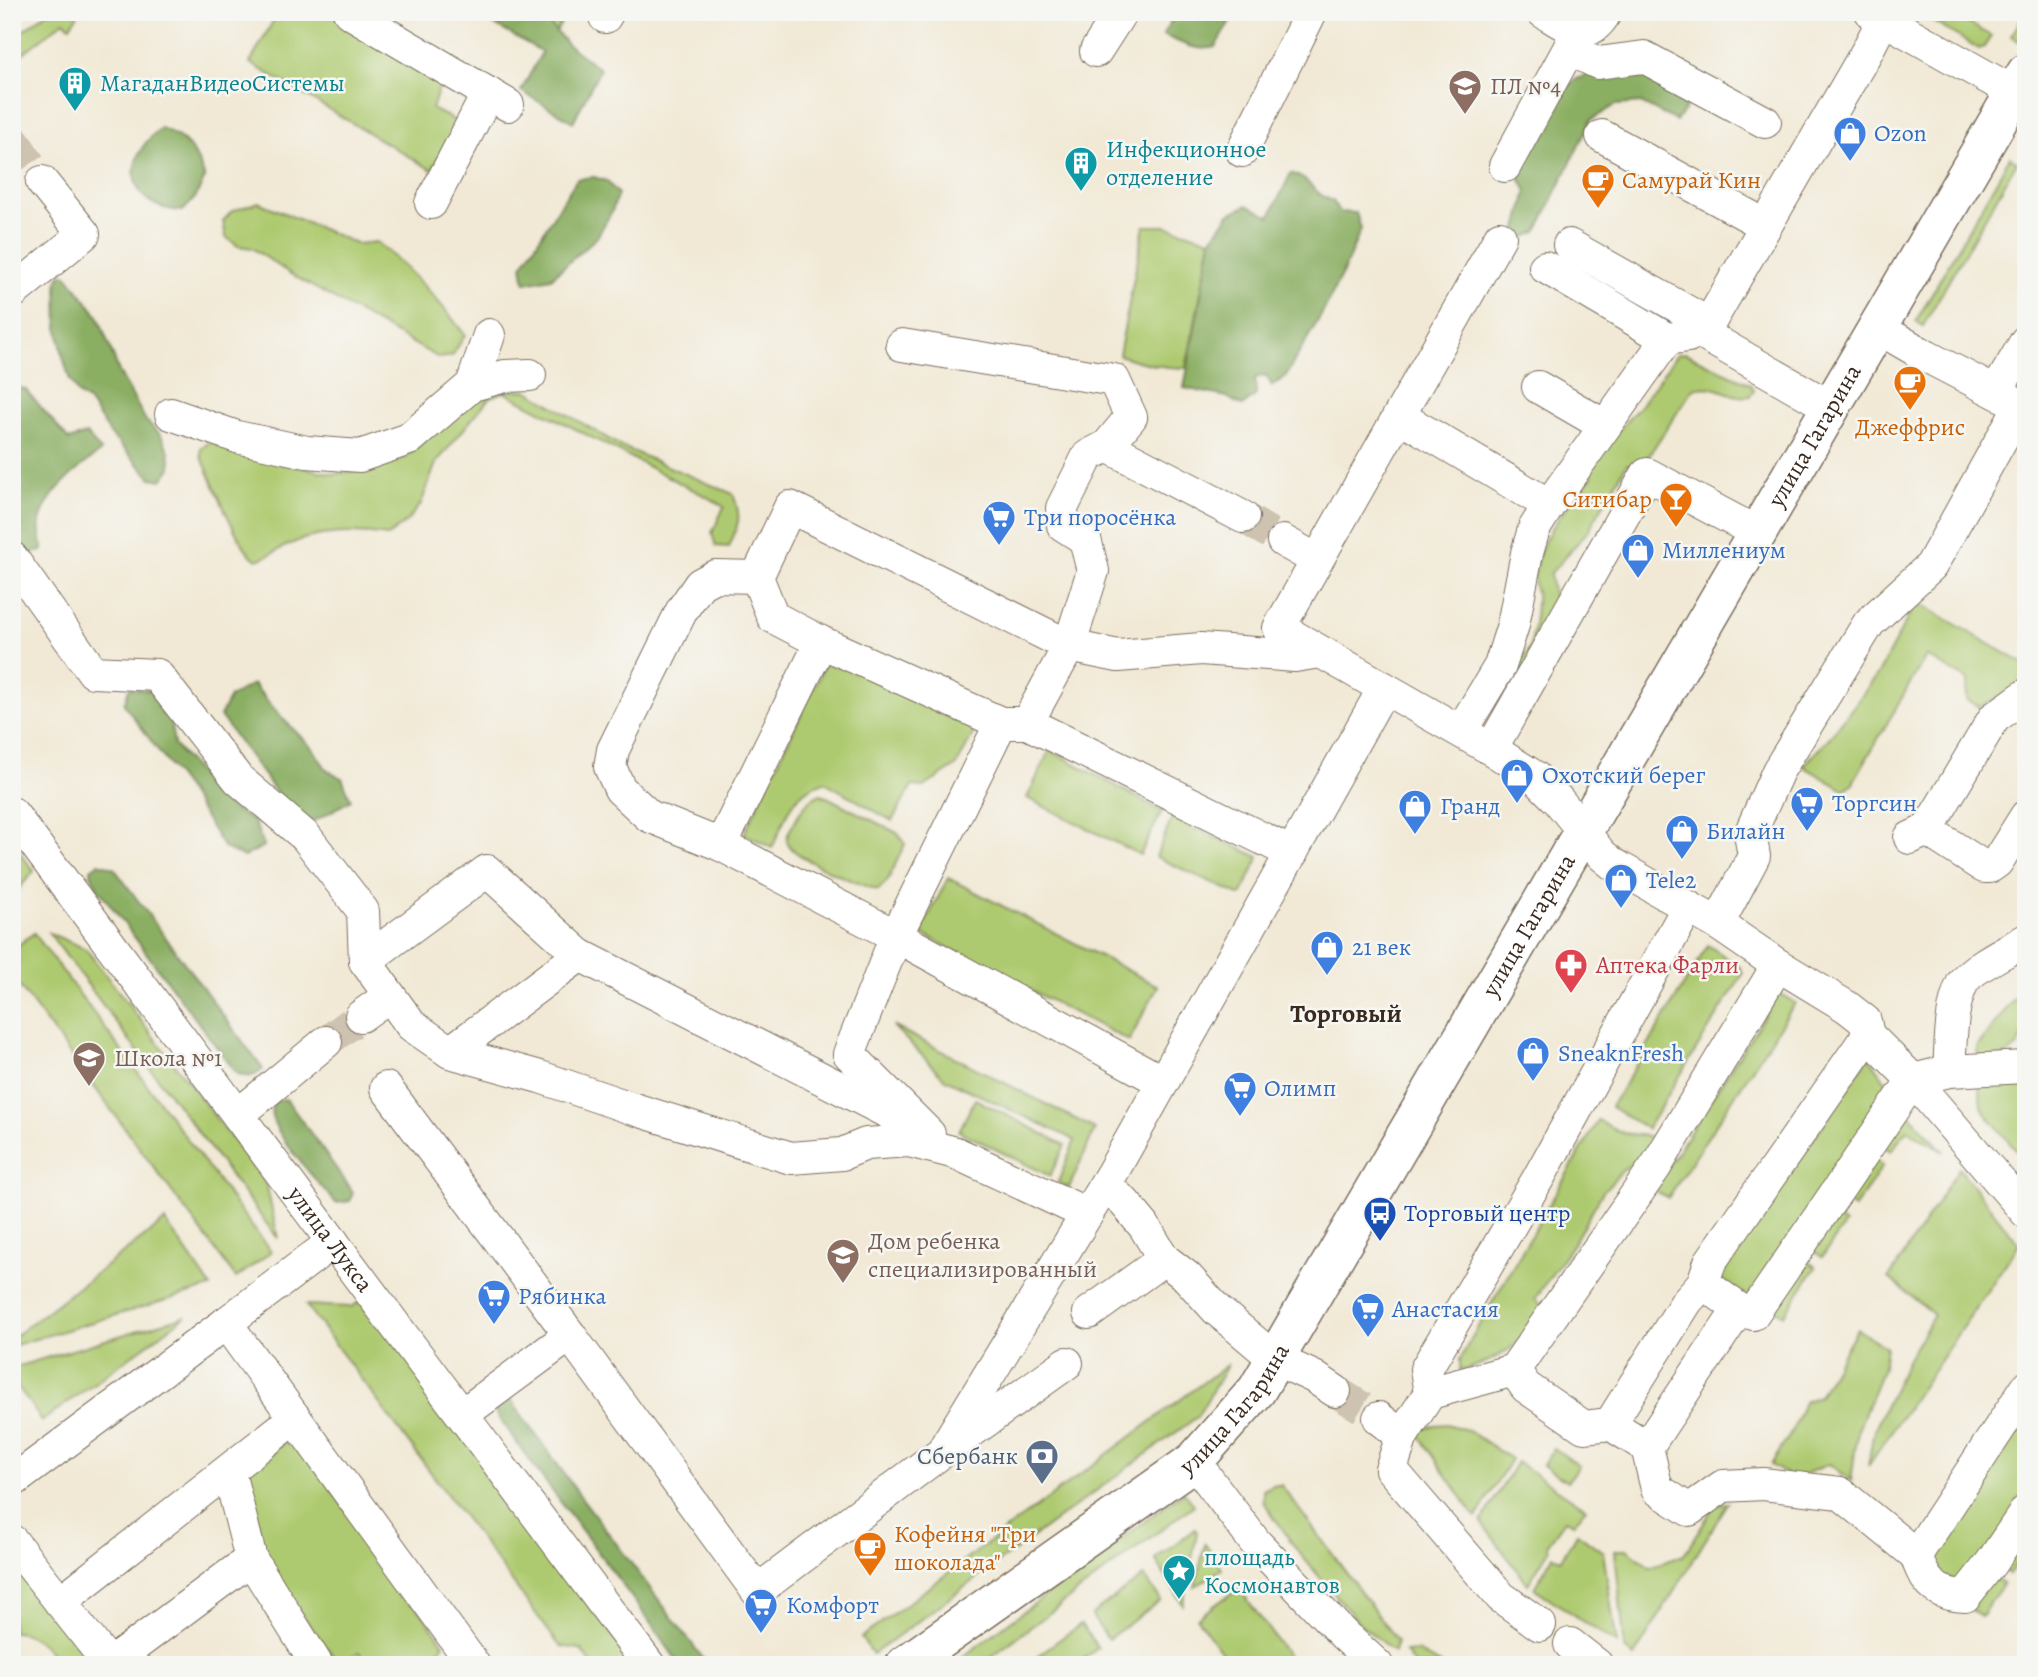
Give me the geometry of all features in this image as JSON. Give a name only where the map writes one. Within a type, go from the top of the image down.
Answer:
[{"type":"main road","name":"улица Гагарина","points":[[905,1665],[1194,1461],[1257,1390],[1878,328],[2022,88]]},
{"type":"street","points":[[349,12],[498,99],[431,203]]},
{"type":"street","points":[[1096,51],[1121,12]]},
{"type":"street","points":[[1242,151],[1311,12]]},
{"type":"street","points":[[1543,12],[1598,63],[1644,57],[1765,122]]},
{"type":"street","points":[[1505,166],[1574,41],[1600,22],[1606,12]]},
{"type":"street","points":[[1461,732],[1500,666],[1513,625],[1534,529],[1667,339],[1706,329],[1866,53],[1877,16],[2022,88]]},
{"type":"street","points":[[1602,136],[1765,225]]},
{"type":"street","points":[[12,293],[84,234],[42,182]]},
{"type":"street","points":[[1500,237],[1279,628],[1491,748],[1535,777],[1613,864],[1718,924],[1847,1007],[1864,1021],[1868,1035],[1913,1080],[2026,1212]]},
{"type":"street","points":[[1569,245],[1832,408]]},
{"type":"street","points":[[1545,267],[1667,339]]},
{"type":"street","points":[[1878,328],[1926,356],[2017,402]]},
{"type":"street","points":[[472,385],[489,335]]},
{"type":"street","points":[[1718,924],[1754,856],[1750,834],[1779,771],[1869,623],[1931,566],[2017,402],[2026,341]]},
{"type":"street","points":[[902,345],[1114,380],[1131,417],[1107,446],[1088,456],[1062,508],[1063,525],[1085,539],[1093,570],[1069,646],[1014,723],[896,936],[849,1054],[929,1134]]},
{"type":"street","points":[[171,414],[249,439],[307,452],[360,456],[409,439],[472,385],[505,376],[530,375]]},
{"type":"street","points":[[1538,387],[1605,426]]},
{"type":"street","points":[[1399,416],[1549,505]]},
{"type":"street","points":[[1107,446],[1243,517]]},
{"type":"street","points":[[1491,748],[1647,474],[1758,533]]},
{"type":"street","points":[[1292,853],[1014,723],[821,642],[773,617],[757,576],[790,507],[1069,646],[1118,656],[1201,649],[1295,656],[1320,652]]},
{"type":"street","points":[[1283,541],[1317,560]]},
{"type":"street","points":[[12,558],[93,672],[157,675],[238,779],[306,837],[363,911],[365,961],[411,1025],[450,1052],[540,1077],[791,1157],[842,1154],[866,1144],[909,1141],[956,1153]]},
{"type":"street","points":[[757,576],[715,576],[700,584],[682,610],[613,750],[610,767],[620,789],[649,816],[721,845],[896,936],[1163,1082]]},
{"type":"street","points":[[721,845],[821,642]]},
{"type":"street","points":[[942,1452],[1105,1186],[1384,688]]},
{"type":"street","points":[[2026,695],[1994,718],[1917,834],[1984,867],[1990,867],[1997,862],[2026,816]]},
{"type":"street","name":"улица Лукса","points":[[12,813],[649,1665]]},
{"type":"street","points":[[365,961],[487,871],[580,956],[844,1088],[929,1134],[956,1153],[1087,1214]]},
{"type":"street","points":[[1430,1394],[1426,1369],[1539,1177],[1688,908]]},
{"type":"street","points":[[1950,1071],[1953,1020],[1963,981],[1998,955],[2026,940]]},
{"type":"street","points":[[450,1052],[580,956]]},
{"type":"street","points":[[1540,1626],[1501,1597],[1391,1469],[1391,1427],[1430,1394],[1514,1370],[1656,1166],[1778,965]]},
{"type":"street","points":[[361,1016],[389,996]]},
{"type":"street","points":[[1610,1423],[1687,1301],[1703,1283],[1710,1262],[1868,1035]]},
{"type":"street","points":[[238,1115],[326,1041]]},
{"type":"street","points":[[1703,1283],[1738,1309],[1753,1314],[1913,1080],[1950,1071],[2025,1067]]},
{"type":"street","points":[[386,1088],[757,1591],[942,1452],[1067,1363]]},
{"type":"street","points":[[1105,1186],[1144,1226],[1164,1259],[1187,1277],[1217,1310],[1275,1359],[1314,1377],[1335,1391]]},
{"type":"street","points":[[12,1482],[333,1242]]},
{"type":"street","points":[[1089,1313],[1164,1259]]},
{"type":"street","points":[[1647,1447],[1738,1309]]},
{"type":"street","points":[[226,1323],[474,1665]]},
{"type":"street","points":[[463,1414],[570,1335]]},
{"type":"street","points":[[1514,1370],[1526,1387],[1584,1427],[1610,1423],[1647,1447],[1657,1489],[1689,1510],[1723,1486],[1763,1483],[1840,1493],[1916,1555],[1921,1572],[1934,1588],[1952,1596],[1965,1596],[2026,1511]]},
{"type":"street","points":[[1916,1555],[2026,1388]]},
{"type":"street","points":[[60,1602],[295,1419]]},
{"type":"street","points":[[1194,1461],[1255,1542],[1344,1635],[1377,1665]]},
{"type":"street","points":[[229,1472],[251,1559],[317,1665]]},
{"type":"street","points":[[12,1541],[110,1665],[251,1559]]},
{"type":"street","points":[[1570,1644],[1597,1665]]},
{"type":"green space","points":[[48,12],[80,12],[70,26],[64,21],[12,62],[12,39]]},
{"type":"green space","points":[[278,12],[330,12],[442,79],[432,109],[458,122],[432,170],[250,63]]},
{"type":"green space","points":[[472,12],[539,12],[567,44],[600,69],[573,122],[521,91],[542,52]]},
{"type":"green space","points":[[539,12],[567,12],[556,32]]},
{"type":"green space","points":[[1176,12],[1236,12],[1215,47],[1201,48],[1163,35]]},
{"type":"green space","points":[[1917,12],[1950,12],[1991,36],[1984,47],[1979,49]]},
{"type":"green space","points":[[2026,12],[2026,38],[2019,41],[2011,36]]},
{"type":"green space","points":[[1596,71],[1650,73],[1688,95],[1685,109],[1676,121],[1641,103],[1616,105],[1591,120],[1537,232],[1523,238],[1516,233],[1527,191],[1514,167],[1574,80]]},
{"type":"green space","points":[[161,128],[189,147],[205,178],[195,198],[183,211],[164,208],[150,202],[140,192],[135,181],[139,154]]},
{"type":"green space","points":[[2010,157],[2017,162],[1923,326],[1916,321]]},
{"type":"green space","points":[[1291,173],[1333,201],[1339,212],[1356,213],[1361,229],[1344,270],[1285,377],[1272,386],[1266,375],[1255,378],[1256,395],[1242,406],[1227,397],[1184,388],[1211,240],[1229,214],[1247,205],[1270,216]]},
{"type":"green space","points":[[594,177],[607,181],[618,194],[597,237],[551,278],[525,283],[522,266],[577,179]]},
{"type":"green space","points":[[258,202],[357,244],[377,242],[424,286],[465,335],[452,356],[439,358],[292,275],[252,248],[238,246],[226,237],[223,221],[232,211]]},
{"type":"green space","points":[[1144,226],[1166,226],[1211,240],[1186,368],[1152,364],[1119,355]]},
{"type":"green space","points":[[66,274],[98,316],[120,374],[146,421],[161,435],[169,451],[171,468],[162,480],[151,478],[111,435],[70,380],[58,329],[57,286],[59,276]]},
{"type":"green space","points":[[1685,353],[1750,384],[1754,391],[1750,396],[1742,396],[1710,388],[1693,389],[1641,467],[1627,464],[1588,531],[1550,574],[1554,600],[1553,618],[1503,708],[1496,705],[1496,697],[1503,682],[1530,647],[1536,604],[1534,577],[1541,549],[1555,523],[1592,476],[1589,469],[1601,450],[1640,406],[1677,354]]},
{"type":"green space","points":[[12,387],[25,389],[69,440],[86,434],[101,451],[64,482],[49,501],[43,511],[40,525],[43,550],[29,555],[12,544]]},
{"type":"green space","points":[[527,390],[622,447],[733,494],[738,520],[729,547],[716,546],[712,533],[724,507],[717,502],[504,392],[490,397],[436,463],[421,504],[407,521],[388,536],[350,533],[310,537],[257,560],[249,553],[234,528],[201,456],[201,448],[210,442],[248,449],[283,464],[335,474],[364,470],[406,457],[477,392]]},
{"type":"green space","points":[[1920,604],[2026,665],[2026,685],[1980,707],[1966,700],[1968,680],[1926,656],[1852,784],[1844,790],[1803,766],[1830,737],[1878,674],[1914,606]]},
{"type":"green space","points":[[828,658],[975,730],[957,765],[924,787],[912,786],[892,821],[825,782],[813,786],[797,799],[772,848],[744,834]]},
{"type":"green space","points":[[253,684],[313,749],[327,770],[342,778],[351,800],[316,820],[299,823],[220,716],[230,697]]},
{"type":"green space","points":[[129,688],[154,691],[169,710],[174,745],[224,802],[254,822],[264,846],[244,857],[224,848],[190,794],[124,704]]},
{"type":"green space","points":[[1050,750],[1162,811],[1140,855],[1027,798]]},
{"type":"green space","points":[[821,794],[899,834],[905,844],[888,880],[878,890],[813,863],[791,848],[787,836],[803,808],[812,798]]},
{"type":"green space","points":[[1172,818],[1259,857],[1241,896],[1156,857]]},
{"type":"green space","points":[[12,842],[34,871],[12,897]]},
{"type":"green space","points":[[99,863],[114,868],[263,1069],[253,1076],[236,1073],[97,887],[91,869]]},
{"type":"green space","points":[[948,878],[1158,986],[1129,1041],[920,933]]},
{"type":"green space","points":[[34,933],[271,1252],[236,1278],[12,976],[12,950]]},
{"type":"green space","points":[[49,933],[86,949],[262,1178],[267,1187],[278,1239]]},
{"type":"green space","points":[[1708,945],[1740,967],[1743,974],[1647,1129],[1611,1107]]},
{"type":"green space","points":[[2026,983],[2025,1026],[2018,1045],[2011,1053],[2001,1057],[1978,1058],[1977,1047]]},
{"type":"green space","points":[[1779,993],[1795,1003],[1668,1198],[1653,1190]]},
{"type":"green space","points":[[893,1026],[1095,1129],[1069,1188],[1058,1182],[1075,1140],[945,1079]]},
{"type":"green space","points":[[1869,1057],[1890,1087],[1751,1300],[1719,1278]]},
{"type":"green space","points":[[1979,1076],[2026,1082],[2026,1163],[1981,1107]]},
{"type":"green space","points":[[286,1099],[353,1192],[350,1201],[336,1203],[282,1137],[272,1117],[272,1106],[278,1100]]},
{"type":"green space","points":[[975,1099],[1065,1145],[1050,1176],[959,1131]]},
{"type":"green space","points":[[1905,1110],[1944,1152],[1907,1130],[1891,1151],[1881,1145]]},
{"type":"green space","points":[[1598,1121],[1623,1133],[1653,1137],[1657,1143],[1623,1170],[1604,1190],[1574,1242],[1535,1299],[1546,1310],[1536,1322],[1518,1342],[1500,1355],[1460,1371],[1460,1359]]},
{"type":"green space","points":[[1873,1158],[1883,1166],[1854,1208],[1843,1200]]},
{"type":"green space","points":[[1959,1168],[2019,1244],[1868,1466],[1874,1430],[1908,1359],[1934,1315],[1889,1278]]},
{"type":"green space","points":[[1834,1216],[1845,1224],[1822,1257],[1811,1249]]},
{"type":"green space","points":[[165,1221],[211,1287],[12,1346],[12,1338]]},
{"type":"green space","points":[[1805,1259],[1816,1267],[1784,1315],[1773,1308]]},
{"type":"green space","points":[[366,1298],[634,1665],[593,1665],[580,1649],[560,1646],[306,1305],[351,1307]]},
{"type":"green space","points":[[186,1316],[42,1421],[12,1378],[12,1368]]},
{"type":"green space","points":[[1857,1329],[1886,1347],[1883,1368],[1858,1430],[1851,1481],[1829,1464],[1794,1479],[1771,1465],[1793,1430],[1804,1402],[1819,1396]]},
{"type":"green space","points":[[1228,1364],[1197,1417],[873,1654],[861,1638]]},
{"type":"green space","points":[[508,1396],[708,1665],[680,1665],[495,1412],[494,1402]]},
{"type":"green space","points":[[2026,1401],[2026,1495],[1971,1577],[1964,1582],[1933,1574],[1929,1547]]},
{"type":"green space","points":[[1447,1424],[1467,1430],[1511,1459],[1476,1518],[1416,1431]]},
{"type":"green space","points":[[293,1437],[444,1644],[426,1665],[369,1665],[359,1652],[340,1665],[268,1569],[245,1470]]},
{"type":"green space","points":[[1554,1448],[1579,1466],[1567,1482],[1543,1465]]},
{"type":"green space","points":[[1517,1462],[1586,1508],[1574,1524],[1565,1520],[1547,1545],[1549,1550],[1528,1584],[1481,1522]]},
{"type":"green space","points":[[1273,1485],[1281,1485],[1397,1641],[1394,1652],[1360,1624],[1299,1553],[1263,1501],[1263,1490]]},
{"type":"green space","points":[[1184,1492],[1194,1505],[980,1665],[952,1665]]},
{"type":"green space","points":[[1728,1503],[1634,1657],[1625,1649],[1615,1551],[1627,1549],[1650,1567],[1684,1555],[1714,1506]]},
{"type":"green space","points":[[2026,1525],[2026,1550],[2009,1574],[1998,1566]]},
{"type":"green space","points":[[1195,1529],[1197,1532],[1183,1605],[1155,1559]]},
{"type":"green space","points":[[1577,1533],[1603,1552],[1617,1644],[1534,1588],[1553,1556],[1561,1559]]},
{"type":"green space","points":[[1205,1544],[1222,1569],[1195,1587]]},
{"type":"green space","points":[[12,1564],[95,1665],[60,1665],[34,1638],[20,1632],[12,1632]]},
{"type":"green space","points":[[1144,1576],[1161,1600],[1108,1639],[1091,1615]]},
{"type":"green space","points":[[1991,1576],[2003,1584],[1981,1616],[1969,1608]]},
{"type":"green space","points":[[1239,1588],[1294,1665],[1231,1665],[1197,1618]]},
{"type":"green space","points":[[1081,1624],[1098,1648],[1075,1665],[1043,1665],[1037,1656]]},
{"type":"green space","points":[[1417,1651],[1441,1665],[1414,1665],[1405,1652]]},
{"type":"tunnel","points":[[12,138],[42,182]]},
{"type":"tunnel","points":[[1243,517],[1283,541]]},
{"type":"tunnel","points":[[326,1042],[361,1016]]},
{"type":"tunnel","points":[[1335,1391],[1379,1418]]},
{"type":"place","name":"МагаданВидеоСистемы","points":[[75,113]]},
{"type":"place","name":"ПЛ №4","points":[[1465,116]]},
{"type":"place","name":"Ozon","points":[[1850,163]]},
{"type":"place","name":"Инфекционное отделение","points":[[1081,193]]},
{"type":"place","name":"Самурай Кин","points":[[1598,210]]},
{"type":"place","name":"Джеффрис","points":[[1910,412]]},
{"type":"place","name":"Ситибар","points":[[1676,529]]},
{"type":"place","name":"Три поросёнка","points":[[999,547]]},
{"type":"place","name":"Миллениум","points":[[1638,580]]},
{"type":"place","name":"Охотский берег","points":[[1517,805]]},
{"type":"place","name":"Торгсин","points":[[1807,833]]},
{"type":"place","name":"Гранд","points":[[1415,836]]},
{"type":"place","name":"Билайн","points":[[1682,861]]},
{"type":"place","name":"Tele2","points":[[1621,910]]},
{"type":"place","name":"21 век","points":[[1327,977]]},
{"type":"place","name":"Аптека Фарли","points":[[1571,995]]},
{"type":"place","name":"SneaknFresh","points":[[1533,1083]]},
{"type":"place","name":"Школа №1","points":[[89,1088]]},
{"type":"place","name":"Олимп","points":[[1240,1118]]},
{"type":"place","name":"Торговый центр","points":[[1380,1243]]},
{"type":"place","name":"Дом ребенка специализированный","points":[[843,1285]]},
{"type":"place","name":"Рябинка","points":[[494,1326]]},
{"type":"place","name":"Анастасия","points":[[1368,1339]]},
{"type":"place","name":"Сбербанк","points":[[1042,1486]]},
{"type":"place","name":"Кофейня \"Три шоколада\"","points":[[870,1578]]},
{"type":"place","name":"площадь Космонавтов","points":[[1179,1601]]},
{"type":"place","name":"Комфорт","points":[[761,1635]]},
{"type":"district","name":"Торговый","points":[[1346,1013]]}]
